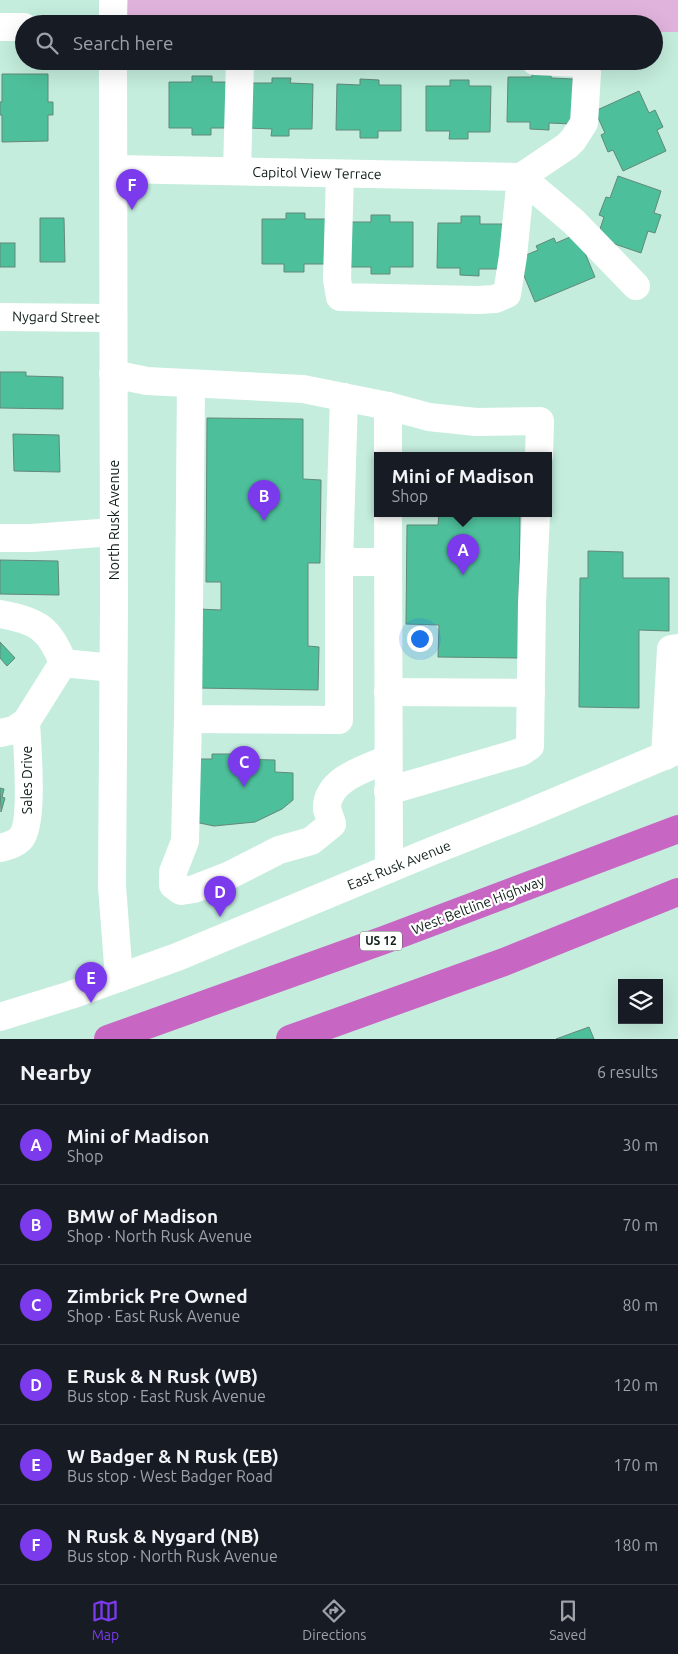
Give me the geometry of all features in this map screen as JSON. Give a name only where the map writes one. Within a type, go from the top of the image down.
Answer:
[{"type":"highway","name":"West Beltline Highway","points":[[108,1039],[384,940],[678,828]]},
{"type":"highway","points":[[290,1039],[504,962],[678,892]]},
{"type":"highway","points":[[504,962],[678,910]]},
{"type":"street","points":[[113,0],[113,15]]},
{"type":"street","points":[[0,27],[15,27]]},
{"type":"street","name":"North Rusk Avenue","points":[[113,70],[114,532],[112,886],[119,978]]},
{"type":"street","points":[[237,171],[240,70]]},
{"type":"street","points":[[340,174],[337,279],[340,297],[478,300],[495,299],[507,294],[521,177],[573,140],[584,123],[586,70]]},
{"type":"street","name":"Capitol View Terrace","points":[[114,169],[521,177]]},
{"type":"street","points":[[521,177],[574,222],[636,286]]},
{"type":"street","name":"Nygard Street","points":[[0,317],[113,318]]},
{"type":"street","points":[[113,374],[147,381],[303,389],[388,406],[429,417],[476,422],[540,421],[539,452]]},
{"type":"street","points":[[191,384],[185,841],[172,872],[173,885],[181,891],[194,889],[230,875],[279,850],[311,841],[332,824],[327,809],[329,795],[341,781],[388,759]]},
{"type":"street","points":[[188,719],[339,720],[339,562],[344,397]]},
{"type":"street","points":[[388,406],[388,452]]},
{"type":"street","points":[[388,517],[389,869]]},
{"type":"street","points":[[388,791],[521,752],[530,746],[536,517]]},
{"type":"street","points":[[0,538],[32,538],[114,532]]},
{"type":"street","points":[[339,562],[388,562]]},
{"type":"street","points":[[0,614],[20,617],[44,628],[57,646],[63,663]]},
{"type":"street","points":[[672,753],[671,649],[678,648]]},
{"type":"street","points":[[63,663],[113,668]]},
{"type":"street","points":[[0,733],[14,730],[26,722],[63,663]]},
{"type":"street","points":[[388,692],[531,693]]},
{"type":"street","name":"Sales Drive","points":[[11,843],[27,826],[26,722]]},
{"type":"street","name":"East Rusk Avenue","points":[[0,1017],[71,995],[177,957],[672,753]]},
{"type":"shaded area","points":[[128,0],[678,0],[678,32],[663,32],[663,15],[127,15]]},
{"type":"building","points":[[532,70],[551,70],[551,78],[573,79],[572,124],[549,123],[549,130],[530,129],[530,122],[507,122],[508,77],[532,77]]},
{"type":"building","points":[[2,74],[48,74],[48,102],[53,102],[53,115],[48,115],[48,141],[2,142],[0,102],[2,102]]},
{"type":"building","points":[[192,76],[212,76],[212,82],[235,82],[235,128],[211,128],[211,135],[192,135],[192,128],[169,128],[169,82],[192,82]]},
{"type":"building","points":[[272,78],[291,78],[290,83],[313,84],[312,129],[289,129],[289,136],[271,136],[272,129],[248,128],[248,83],[272,83]]},
{"type":"building","points":[[360,79],[379,80],[379,85],[401,85],[401,131],[378,131],[378,138],[360,138],[360,130],[336,130],[337,84],[360,85]]},
{"type":"building","points":[[450,80],[469,80],[469,86],[491,86],[490,132],[468,132],[468,139],[449,139],[450,131],[426,131],[426,86],[450,86]]},
{"type":"building","points":[[639,91],[649,113],[655,110],[663,127],[657,130],[666,151],[623,171],[613,150],[608,152],[601,135],[605,133],[595,111]]},
{"type":"building","points":[[618,176],[661,191],[654,213],[661,215],[655,233],[648,231],[641,253],[597,238],[604,217],[599,215],[606,197],[610,198]]},
{"type":"building","points":[[286,213],[305,213],[305,219],[327,219],[327,264],[304,264],[304,272],[284,272],[284,264],[262,264],[262,219],[286,219]]},
{"type":"building","points":[[371,215],[390,215],[390,222],[413,222],[413,267],[390,267],[390,274],[371,274],[371,267],[348,267],[349,222],[371,222]]},
{"type":"building","points":[[461,216],[480,216],[480,224],[503,224],[503,269],[479,269],[479,276],[460,275],[460,268],[437,268],[438,223],[461,223]]},
{"type":"building","points":[[40,218],[64,218],[65,262],[40,262]]},
{"type":"building","points":[[577,234],[595,277],[535,302],[517,259],[538,250],[536,246],[554,238],[556,243]]},
{"type":"building","points":[[0,243],[15,243],[15,267],[0,267]]},
{"type":"building","points":[[0,372],[26,372],[26,376],[63,377],[63,409],[0,408]]},
{"type":"building","points":[[207,418],[303,419],[303,479],[321,480],[320,563],[308,563],[308,646],[319,647],[318,690],[197,688],[198,609],[221,610],[221,582],[206,582]]},
{"type":"building","points":[[13,434],[59,435],[60,472],[14,471]]},
{"type":"building","points":[[439,517],[520,517],[518,658],[438,657],[439,625],[406,624],[407,525],[438,525]]},
{"type":"building","points":[[588,551],[623,552],[623,578],[669,578],[669,631],[639,630],[639,708],[579,707],[580,578],[588,578]]},
{"type":"building","points":[[0,560],[58,561],[59,595],[0,594]]},
{"type":"building","points":[[0,642],[15,658],[7,666],[0,658]]},
{"type":"building","points":[[212,754],[232,754],[232,759],[275,760],[275,772],[293,773],[293,800],[282,809],[255,822],[214,826],[195,822],[196,759],[212,759]]},
{"type":"building","points":[[0,788],[4,789],[2,797],[5,798],[1,812]]},
{"type":"building","points":[[589,1027],[594,1039],[556,1039]]},
{"type":"place","name":"N Rusk & Nygard (NB)","points":[[132,210]]},
{"type":"place","name":"BMW of Madison","points":[[264,521]]},
{"type":"place","name":"Mini of Madison","points":[[463,575]]},
{"type":"place","name":"Zimbrick Pre Owned","points":[[244,787]]},
{"type":"place","name":"E Rusk & N Rusk (WB)","points":[[220,917]]},
{"type":"place","name":"W Badger & N Rusk (EB)","points":[[91,1003]]}]
